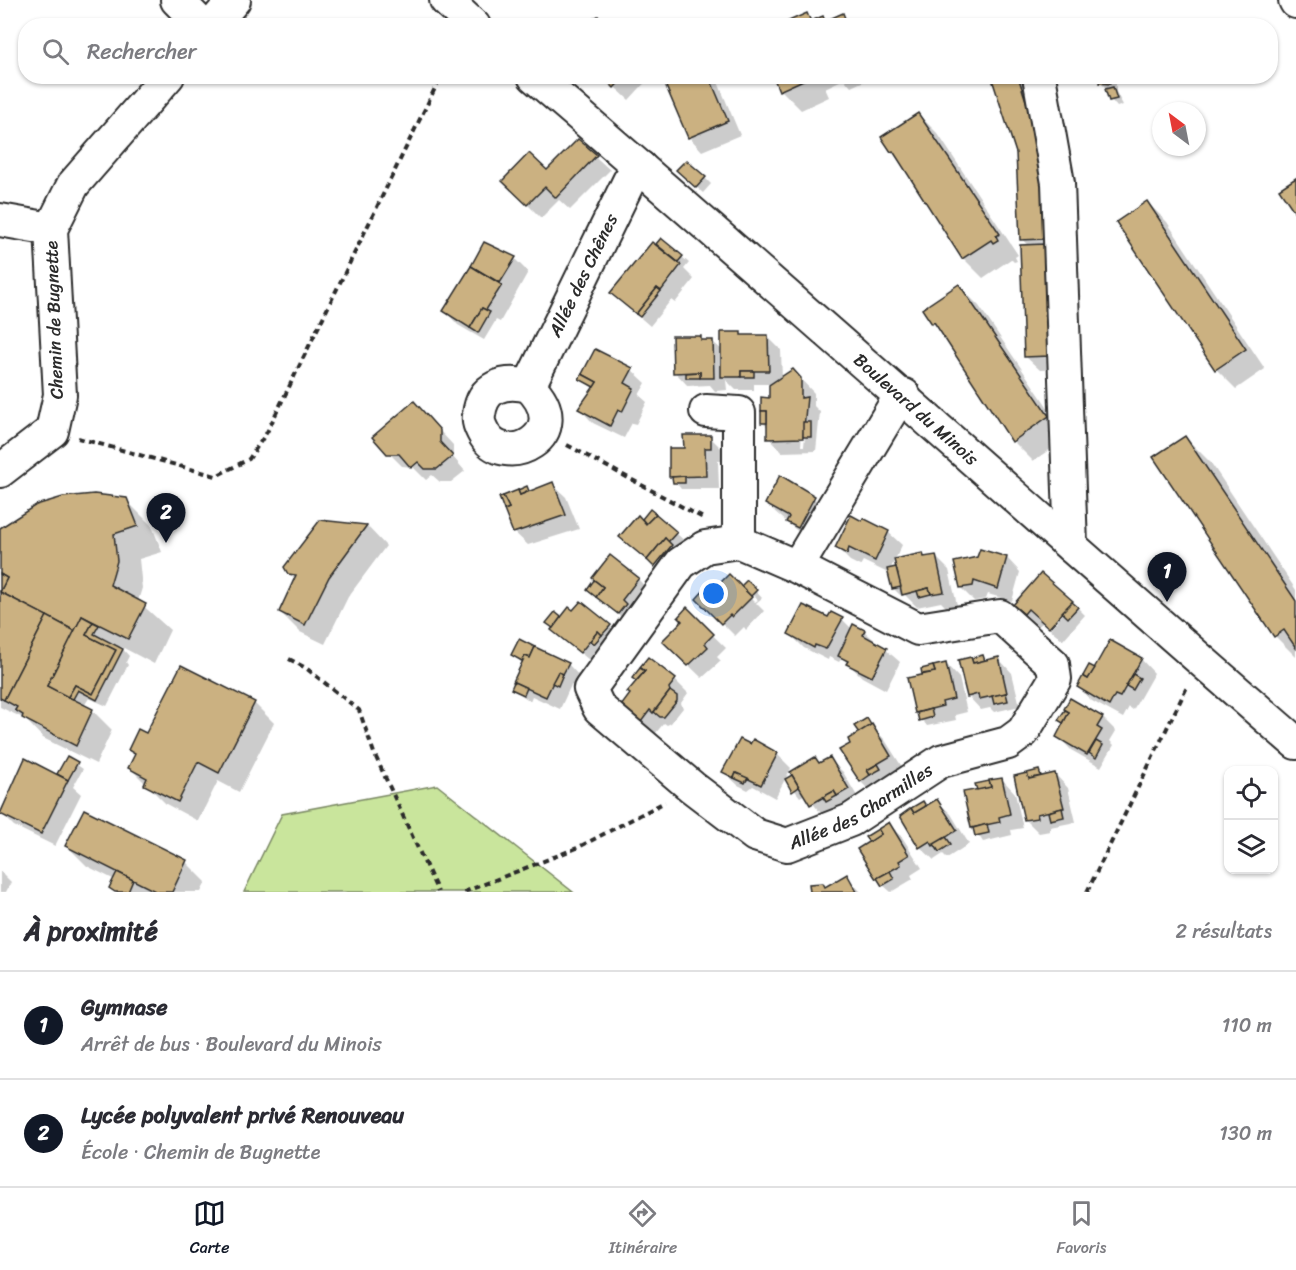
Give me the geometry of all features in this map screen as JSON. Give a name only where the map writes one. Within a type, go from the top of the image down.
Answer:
[{"type":"street","points":[[177,0],[195,18]]},
{"type":"street","points":[[219,18],[234,0]]},
{"type":"street","points":[[446,0],[466,18]]},
{"type":"street","name":"Chemin de Bugnette","points":[[52,431],[60,395],[51,229],[73,185],[161,84]]},
{"type":"street","name":"Boulevard du Minois","points":[[543,84],[904,396],[1296,743]]},
{"type":"street","points":[[1040,84],[1058,183],[1071,546]]},
{"type":"street","name":"Allée des Chênes","points":[[529,386],[629,182],[640,167]]},
{"type":"street","points":[[0,220],[51,229]]},
{"type":"street","points":[[514,382],[529,386],[542,399],[546,408],[542,432],[538,440],[520,450],[501,449],[487,440],[478,421],[480,403],[488,392],[501,383],[514,382]]},
{"type":"street","points":[[796,567],[893,408],[904,396]]},
{"type":"street","points":[[706,411],[739,413],[739,542]]},
{"type":"street","points":[[0,471],[52,431]]},
{"type":"street","name":"Allée des Charmilles","points":[[739,542],[796,567],[918,629],[1000,616],[1053,664],[1055,679],[1023,732],[1008,743],[941,761],[851,820],[787,844],[756,835],[692,787],[599,708],[590,689],[681,563],[705,547],[739,542]]},
{"type":"path","points":[[52,431],[216,476],[249,459],[267,432],[437,84]]},
{"type":"path","points":[[542,432],[702,518],[739,542]]},
{"type":"path","points":[[289,659],[306,668],[359,710],[374,753],[438,892]]},
{"type":"path","points":[[1087,892],[1200,660]]},
{"type":"path","points":[[464,892],[577,848],[692,787]]},
{"type":"green space","points":[[437,785],[573,892],[244,892],[282,814]]},
{"type":"building","points":[[807,13],[809,18],[796,18]]},
{"type":"building","points":[[843,13],[845,18],[832,18]]},
{"type":"building","points":[[665,84],[712,84],[728,121],[688,138]]},
{"type":"building","points":[[776,84],[794,84],[779,91]]},
{"type":"building","points":[[994,84],[1021,84],[1041,148],[1045,239],[1020,240],[1016,153]]},
{"type":"building","points":[[1113,87],[1117,99],[1109,101],[1105,89]]},
{"type":"building","points":[[918,113],[1000,234],[996,236],[998,240],[993,243],[991,240],[962,259],[893,151],[891,152],[881,137]]},
{"type":"building","points":[[578,139],[597,155],[556,198],[545,187],[527,205],[502,181],[529,153],[547,170]]},
{"type":"building","points":[[686,160],[706,177],[696,188],[676,170]]},
{"type":"building","points":[[1296,178],[1296,214],[1279,189]]},
{"type":"building","points":[[1147,201],[1246,349],[1215,370],[1116,222]]},
{"type":"building","points":[[661,238],[683,256],[678,262],[656,244]]},
{"type":"building","points":[[484,242],[516,257],[500,283],[471,266]]},
{"type":"building","points":[[652,242],[681,265],[661,291],[657,288],[636,314],[610,293]]},
{"type":"building","points":[[1045,244],[1050,356],[1024,357],[1020,245]]},
{"type":"building","points":[[471,266],[502,285],[486,310],[482,308],[470,328],[443,311]]},
{"type":"building","points":[[959,284],[1049,416],[1012,442],[934,322],[932,324],[922,309]]},
{"type":"building","points":[[657,288],[661,291],[640,317],[636,314]]},
{"type":"building","points":[[482,308],[490,312],[478,333],[470,328]]},
{"type":"building","points":[[721,332],[768,335],[769,371],[741,371],[741,377],[721,377]]},
{"type":"building","points":[[672,336],[701,336],[701,340],[713,340],[714,378],[700,378],[700,372],[673,373]]},
{"type":"building","points":[[595,349],[633,368],[625,383],[634,388],[622,412],[618,410],[610,426],[578,409],[597,382],[582,374]]},
{"type":"building","points":[[793,369],[801,378],[801,398],[807,397],[803,438],[767,439],[767,411],[761,411],[761,397],[769,398],[769,385]]},
{"type":"building","points":[[741,371],[754,371],[754,377],[741,377]]},
{"type":"building","points":[[700,372],[700,378],[686,378],[686,373]]},
{"type":"building","points":[[582,374],[597,382],[594,387],[579,379]]},
{"type":"building","points":[[414,401],[440,430],[440,442],[453,456],[437,469],[425,469],[418,462],[411,468],[399,454],[387,454],[372,437]]},
{"type":"building","points":[[761,411],[767,411],[767,423],[761,423]]},
{"type":"building","points":[[803,422],[811,422],[811,437],[803,437]]},
{"type":"building","points":[[683,435],[711,435],[711,448],[705,448],[706,476],[669,477],[669,448],[684,448]]},
{"type":"building","points":[[1185,436],[1296,601],[1296,648],[1284,630],[1274,637],[1153,457]]},
{"type":"building","points":[[780,475],[815,496],[798,528],[786,522],[789,517],[765,504]]},
{"type":"building","points":[[685,476],[685,483],[673,483],[672,477]]},
{"type":"building","points":[[553,482],[566,515],[513,533],[504,510],[509,508],[503,496],[518,490],[520,495]]},
{"type":"building","points":[[527,486],[529,491],[520,495],[518,490]]},
{"type":"building","points":[[94,494],[127,498],[138,526],[114,534],[117,561],[110,585],[146,604],[128,639],[82,616],[75,631],[0,592],[7,578],[0,574],[0,528],[36,505],[63,497]]},
{"type":"building","points":[[503,496],[509,508],[504,510],[499,497]]},
{"type":"building","points":[[650,509],[656,514],[646,524],[642,519]]},
{"type":"building","points":[[656,514],[677,532],[668,542],[665,538],[647,560],[619,537],[638,515],[646,524]]},
{"type":"building","points":[[851,515],[862,521],[863,518],[889,531],[875,561],[849,548],[847,554],[835,548]]},
{"type":"building","points":[[320,520],[367,525],[329,577],[305,625],[279,612],[296,575],[288,574],[284,567]]},
{"type":"building","points":[[665,538],[672,545],[654,567],[647,560]]},
{"type":"building","points":[[980,549],[1007,557],[998,589],[974,581],[973,586],[960,588],[954,562],[977,557]]},
{"type":"building","points":[[923,553],[924,557],[936,555],[944,592],[931,594],[929,588],[902,595],[894,559]]},
{"type":"building","points":[[610,555],[639,578],[622,600],[626,604],[618,614],[596,597],[603,587],[592,578]]},
{"type":"building","points":[[896,567],[901,587],[892,589],[887,569]]},
{"type":"building","points":[[1041,573],[1073,601],[1049,628],[1028,609],[1024,614],[1013,605]]},
{"type":"building","points":[[0,574],[7,578],[0,592]]},
{"type":"building","points":[[729,574],[752,597],[732,617],[730,615],[721,624],[696,599],[705,589],[710,593]]},
{"type":"building","points":[[594,580],[603,587],[596,597],[587,590]]},
{"type":"building","points":[[747,580],[757,590],[751,596],[741,586]]},
{"type":"building","points":[[929,588],[931,594],[919,597],[917,591]]},
{"type":"building","points":[[0,592],[47,616],[4,700],[0,698]]},
{"type":"building","points":[[581,601],[611,625],[602,635],[598,631],[580,653],[551,630],[569,607],[573,610]]},
{"type":"building","points":[[1072,602],[1078,607],[1068,618],[1062,612]]},
{"type":"building","points":[[803,605],[828,617],[831,612],[843,618],[826,649],[815,645],[814,648],[788,634]]},
{"type":"building","points":[[687,607],[714,634],[705,643],[708,647],[688,666],[662,641],[682,621],[678,617]]},
{"type":"building","points":[[555,612],[561,617],[553,628],[546,623]]},
{"type":"building","points":[[47,616],[75,631],[47,686],[93,709],[76,746],[22,718],[23,715],[15,710],[17,707],[4,700]]},
{"type":"building","points":[[82,616],[93,622],[86,635],[116,650],[93,694],[75,685],[68,697],[47,686]]},
{"type":"building","points":[[93,622],[99,625],[94,634],[123,649],[97,700],[78,690],[73,699],[68,697],[75,685],[93,694],[116,650],[86,635]]},
{"type":"building","points":[[853,624],[865,630],[863,635],[887,648],[872,677],[846,664],[848,661],[838,656]]},
{"type":"building","points":[[598,631],[602,635],[594,644],[590,641]]},
{"type":"building","points":[[519,639],[535,647],[530,658],[525,656],[522,661],[511,655]]},
{"type":"building","points":[[1110,640],[1142,658],[1120,697],[1115,695],[1109,706],[1077,687],[1083,676],[1088,679]]},
{"type":"building","points":[[535,647],[569,663],[563,674],[558,672],[546,697],[513,682],[525,656],[530,658]]},
{"type":"building","points":[[983,655],[985,661],[973,663],[971,658]]},
{"type":"building","points":[[648,657],[676,679],[653,713],[650,710],[641,722],[621,706],[630,694],[627,692],[645,671],[640,667]]},
{"type":"building","points":[[971,657],[973,663],[999,657],[1007,693],[979,699],[978,694],[967,697],[958,660]]},
{"type":"building","points":[[946,663],[954,699],[942,702],[943,706],[915,713],[907,678],[935,672],[933,666]]},
{"type":"building","points":[[181,665],[255,702],[219,773],[198,762],[178,802],[144,785],[147,778],[128,768],[135,754],[128,750],[138,729],[146,733]]},
{"type":"building","points":[[1089,665],[1095,668],[1088,679],[1083,676]]},
{"type":"building","points":[[933,666],[935,672],[922,674],[921,669]]},
{"type":"building","points":[[640,668],[645,671],[636,681],[632,678]]},
{"type":"building","points":[[558,672],[563,674],[558,686],[552,683]]},
{"type":"building","points":[[1133,674],[1140,678],[1133,690],[1126,686]]},
{"type":"building","points":[[514,682],[527,688],[524,695],[511,689]]},
{"type":"building","points":[[670,691],[677,696],[677,701],[664,717],[660,717],[654,712]]},
{"type":"building","points":[[1006,693],[1008,701],[994,704],[992,696]]},
{"type":"building","points":[[1070,698],[1103,717],[1097,727],[1102,730],[1087,755],[1056,737],[1069,712],[1064,709]]},
{"type":"building","points":[[931,709],[933,717],[919,721],[917,713]]},
{"type":"building","points":[[1065,710],[1069,712],[1063,723],[1058,720]]},
{"type":"building","points":[[867,718],[871,725],[859,733],[854,726]]},
{"type":"building","points":[[872,724],[891,756],[867,770],[870,775],[860,782],[839,750],[850,744],[848,739]]},
{"type":"building","points":[[740,739],[750,744],[753,739],[778,753],[761,785],[736,773],[734,778],[722,772]]},
{"type":"building","points":[[1096,741],[1103,745],[1096,758],[1089,753]]},
{"type":"building","points":[[67,756],[78,762],[68,780],[57,774]]},
{"type":"building","points":[[815,757],[819,763],[830,757],[849,789],[837,796],[834,791],[810,805],[790,772]]},
{"type":"building","points":[[25,758],[68,780],[41,834],[0,814]]},
{"type":"building","points":[[878,764],[881,769],[870,775],[867,770]]},
{"type":"building","points":[[1039,770],[1041,776],[1029,779],[1027,773]]},
{"type":"building","points":[[736,773],[748,778],[745,783],[734,778]]},
{"type":"building","points":[[1027,773],[1029,779],[1055,773],[1064,808],[1037,814],[1038,818],[1024,820],[1014,776]]},
{"type":"building","points":[[792,775],[799,787],[792,792],[785,779]]},
{"type":"building","points":[[1002,778],[1010,814],[999,817],[1000,822],[971,828],[963,792],[991,787],[989,780]]},
{"type":"building","points":[[989,781],[991,787],[977,790],[975,784]]},
{"type":"building","points":[[834,791],[837,796],[826,802],[823,797]]},
{"type":"building","points":[[937,799],[957,830],[933,846],[930,841],[919,848],[900,816],[911,808],[914,813]]},
{"type":"building","points":[[923,801],[926,806],[914,813],[911,808]]},
{"type":"building","points":[[1062,808],[1064,817],[1050,820],[1048,812]]},
{"type":"building","points":[[84,809],[187,860],[172,892],[157,892],[65,846]]},
{"type":"building","points":[[889,822],[909,855],[899,861],[901,865],[876,879],[857,849],[881,834],[878,829]]},
{"type":"building","points":[[987,824],[989,833],[975,836],[973,828]]},
{"type":"building","points":[[878,829],[881,834],[869,842],[865,837]]},
{"type":"building","points":[[946,837],[951,844],[939,852],[934,844]]},
{"type":"building","points":[[890,871],[894,879],[882,886],[877,878]]},
{"type":"building","points":[[117,872],[133,880],[128,892],[115,892],[109,888]]},
{"type":"building","points":[[847,874],[857,892],[810,892],[809,884],[823,883],[825,887]]},
{"type":"place","name":"Lycée polyvalent privé Renouveau","points":[[166,543]]},
{"type":"place","name":"Gymnase","points":[[1167,602]]}]
